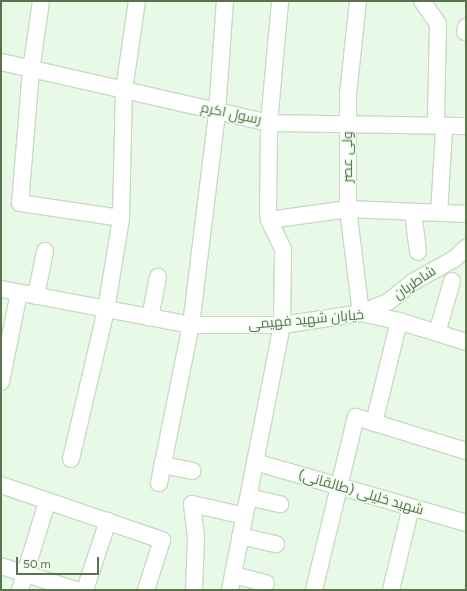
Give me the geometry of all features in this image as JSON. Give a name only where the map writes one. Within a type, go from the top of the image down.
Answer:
[{"type":"street","points":[[41,1],[31,70],[20,203],[121,218]]},
{"type":"street","points":[[71,459],[106,310],[121,218],[124,90],[137,1]]},
{"type":"street","points":[[159,483],[191,325],[217,112],[226,1]]},
{"type":"street","points":[[266,583],[231,583],[282,325],[283,248],[269,220],[269,122],[280,1]]},
{"type":"street","name":"ولی عصر","points":[[358,1],[348,94],[348,209],[361,313]]},
{"type":"street","points":[[422,1],[438,24],[436,121],[444,130],[440,213]]},
{"type":"street","name":"رسول اکرم","points":[[1,62],[217,112],[269,122],[466,126]]},
{"type":"street","points":[[269,220],[348,209],[466,214]]},
{"type":"street","points":[[413,212],[418,252]]},
{"type":"street","name":"شاطریان","points":[[361,313],[388,302],[413,282],[454,259],[466,248]]},
{"type":"street","points":[[36,296],[46,251]]},
{"type":"street","points":[[150,318],[158,277]]},
{"type":"street","points":[[437,333],[452,281]]},
{"type":"street","name":"خیابان شهید فهیمی","points":[[1,289],[191,325],[282,325],[361,313],[399,321],[466,342]]},
{"type":"street","points":[[1,382],[19,293]]},
{"type":"street","points":[[374,422],[399,321]]},
{"type":"street","points":[[314,590],[356,417],[466,451]]},
{"type":"street","name":"شهید خلیلی (طالقانی)","points":[[255,462],[466,523]]},
{"type":"street","points":[[162,465],[192,471]]},
{"type":"street","points":[[1,485],[47,502],[162,540],[146,590]]},
{"type":"street","points":[[249,497],[280,504]]},
{"type":"street","points":[[20,590],[47,502]]},
{"type":"street","points":[[194,590],[196,537],[192,504],[244,516]]},
{"type":"street","points":[[391,590],[411,507]]},
{"type":"street","points":[[85,590],[108,521]]},
{"type":"street","points":[[240,536],[276,544]]},
{"type":"street","points":[[1,566],[76,590]]}]
